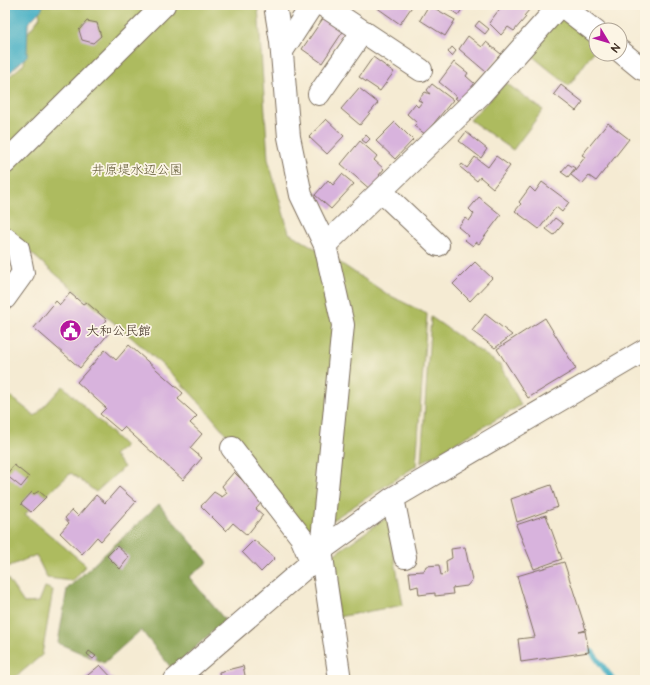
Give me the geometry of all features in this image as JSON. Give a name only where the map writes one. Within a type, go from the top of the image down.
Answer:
[{"type":"street","points":[[5,163],[164,5]]},
{"type":"street","points":[[275,5],[282,51],[290,137],[301,195],[325,246],[343,325],[316,556],[340,680]]},
{"type":"street","points":[[282,51],[312,5]]},
{"type":"street","points":[[323,5],[421,70]]},
{"type":"street","points":[[325,246],[480,95],[561,5],[588,26]]},
{"type":"street","points":[[319,94],[364,31]]},
{"type":"street","points":[[628,58],[642,69]]},
{"type":"street","points":[[381,191],[438,245]]},
{"type":"street","points":[[5,238],[18,248],[23,273],[5,298]]},
{"type":"street","points":[[175,680],[316,556],[393,498],[645,350]]},
{"type":"street","points":[[232,448],[316,556]]},
{"type":"street","points":[[393,498],[405,557]]},
{"type":"green space","name":"井原堤水辺公園","points":[[38,5],[258,5],[268,159],[289,233],[339,262],[387,294],[427,314],[416,466],[306,537],[210,414],[174,376],[5,229],[5,80],[24,64],[27,34],[40,17]]},
{"type":"green space","points":[[559,17],[588,37],[588,59],[569,86],[526,51]]},
{"type":"green space","points":[[506,83],[543,110],[513,150],[470,120]]},
{"type":"green space","points":[[431,317],[500,365],[521,405],[421,463]]},
{"type":"green space","points":[[63,386],[125,446],[114,455],[124,467],[96,492],[71,473],[25,514],[86,565],[73,581],[47,578],[36,555],[5,568],[5,392],[35,416]]},
{"type":"green space","points":[[159,504],[208,562],[189,577],[225,620],[172,669],[141,630],[104,663],[58,643],[67,589]]},
{"type":"green space","points":[[387,517],[403,605],[338,617],[333,555]]},
{"type":"green space","points":[[5,575],[24,603],[39,602],[45,587],[53,590],[42,655],[12,680],[5,680]]},
{"type":"water","points":[[5,5],[43,5],[42,9],[28,23],[27,56],[5,77]]},
{"type":"building","points":[[377,5],[413,5],[400,24],[376,7]]},
{"type":"building","points":[[429,5],[455,20],[445,36],[420,20]]},
{"type":"building","points":[[444,5],[465,5],[458,15]]},
{"type":"building","points":[[501,5],[523,5],[529,10],[524,16],[526,17],[514,31],[508,27],[501,35],[489,23]]},
{"type":"building","points":[[324,17],[344,30],[322,63],[302,49]]},
{"type":"building","points":[[87,21],[97,23],[101,36],[93,43],[82,40],[79,30]]},
{"type":"building","points":[[479,21],[489,29],[485,34],[475,26]]},
{"type":"building","points":[[468,36],[482,47],[486,42],[501,54],[486,72],[459,49]]},
{"type":"building","points":[[452,47],[456,51],[452,56],[448,52]]},
{"type":"building","points":[[373,57],[394,72],[380,91],[359,77]]},
{"type":"building","points":[[454,62],[468,73],[466,76],[475,84],[460,102],[455,98],[457,97],[439,82]]},
{"type":"building","points":[[432,84],[453,100],[425,134],[414,126],[417,123],[407,114],[415,104],[418,107],[422,102],[418,100],[425,92],[430,94],[427,90]]},
{"type":"building","points":[[561,85],[583,102],[576,111],[554,94]]},
{"type":"building","points":[[359,88],[378,103],[360,125],[341,109]]},
{"type":"building","points":[[326,119],[344,136],[327,154],[309,137]]},
{"type":"building","points":[[395,122],[413,140],[395,159],[376,141]]},
{"type":"building","points":[[608,123],[629,139],[596,181],[589,176],[582,184],[571,175],[585,157],[582,155]]},
{"type":"building","points":[[466,132],[487,149],[481,158],[459,141]]},
{"type":"building","points":[[366,135],[370,139],[366,143],[362,140]]},
{"type":"building","points":[[360,141],[377,156],[374,160],[384,169],[379,175],[383,178],[372,191],[341,164]]},
{"type":"building","points":[[496,156],[510,166],[493,188],[480,177],[477,181],[460,167],[462,164],[467,168],[475,157],[488,167]]},
{"type":"building","points":[[568,164],[575,168],[568,177],[561,172]]},
{"type":"building","points":[[342,174],[354,184],[331,209],[315,195],[328,180],[333,185]]},
{"type":"building","points":[[542,182],[569,202],[562,212],[556,207],[539,229],[515,211],[521,204],[519,202],[530,187],[535,192]]},
{"type":"building","points":[[479,197],[501,215],[479,244],[476,242],[473,246],[465,240],[469,236],[458,227],[465,218],[469,221],[474,214],[469,209]]},
{"type":"building","points":[[555,218],[563,224],[554,235],[546,229]]},
{"type":"building","points":[[475,262],[492,278],[470,301],[453,284]]},
{"type":"building","name":"大和公民館","points":[[70,293],[83,304],[86,302],[107,320],[102,326],[109,333],[80,368],[34,328],[56,301],[60,305]]},
{"type":"building","points":[[485,314],[512,335],[495,348],[472,331]]},
{"type":"building","points":[[545,318],[576,369],[528,398],[497,349]]},
{"type":"building","points":[[129,345],[183,393],[178,399],[197,416],[190,423],[202,434],[190,448],[202,458],[183,480],[124,427],[120,431],[100,414],[106,408],[77,382],[105,350],[116,360]]},
{"type":"building","points":[[14,465],[29,477],[21,487],[6,475]]},
{"type":"building","points":[[234,472],[263,501],[256,509],[263,515],[247,535],[233,523],[226,531],[201,506],[214,492],[222,497],[227,493],[222,486]]},
{"type":"building","points":[[551,485],[558,507],[517,522],[511,499]]},
{"type":"building","points":[[119,487],[136,502],[101,541],[97,537],[82,554],[60,533],[69,523],[65,518],[72,510],[78,516],[96,495],[105,503]]},
{"type":"building","points":[[39,491],[46,497],[31,512],[21,504],[32,492],[34,494]]},
{"type":"building","points":[[546,515],[562,559],[534,569],[516,525]]},
{"type":"building","points":[[254,540],[275,558],[261,572],[242,552]]},
{"type":"building","points":[[117,546],[129,557],[120,569],[107,556]]},
{"type":"building","points":[[465,547],[472,580],[467,586],[452,588],[453,594],[435,596],[435,593],[419,595],[418,586],[411,588],[409,572],[424,571],[426,566],[439,565],[441,575],[447,573],[446,561],[452,558],[451,549]]},
{"type":"building","points":[[564,562],[586,630],[579,632],[585,631],[589,652],[521,662],[518,639],[535,637],[517,576]]},
{"type":"building","points":[[89,651],[96,656],[93,659],[87,654]]},
{"type":"building","points":[[100,665],[114,680],[82,680]]},
{"type":"building","points":[[243,666],[246,680],[220,680],[219,672]]},
{"type":"building","points":[[202,675],[203,680],[196,680],[195,676]]},
{"type":"waterway","points":[[592,652],[613,680]]},
{"type":"place","name":"大和公民館","points":[[71,330]]}]
